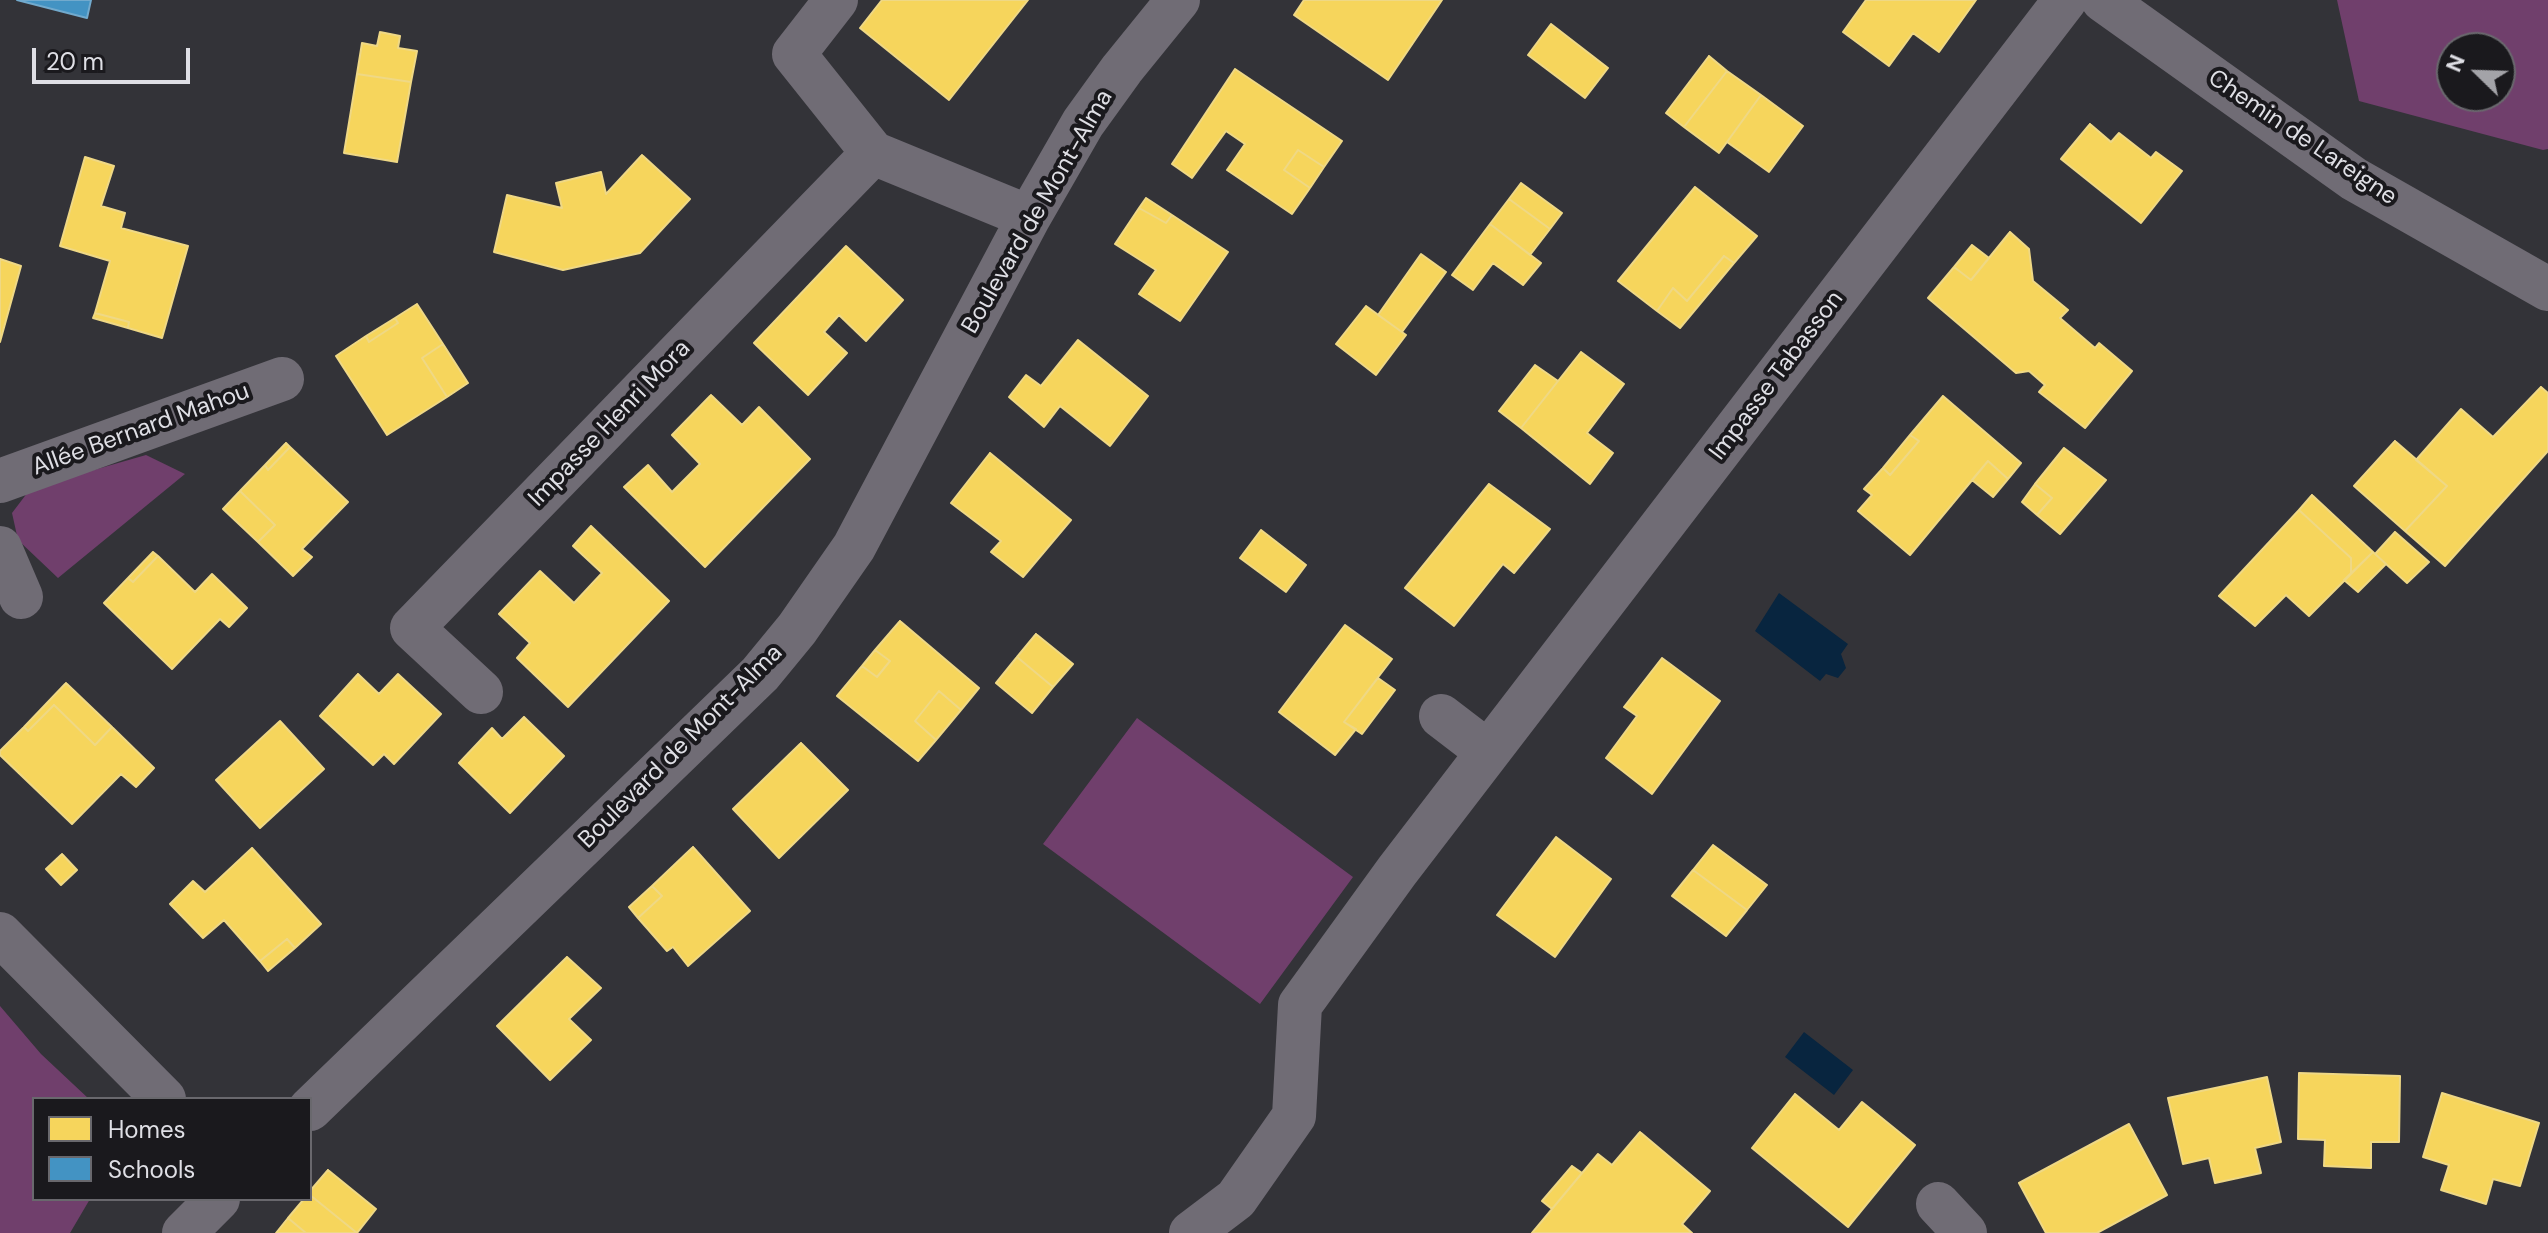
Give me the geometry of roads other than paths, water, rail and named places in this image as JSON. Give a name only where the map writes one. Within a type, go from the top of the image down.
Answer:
[{"type":"street","points":[[836,0],[794,54],[873,153],[1029,217]]},
{"type":"street","name":"Boulevard de Mont-Alma","points":[[312,1107],[760,674],[797,629],[854,547],[1029,217],[1083,123],[1178,0]]},
{"type":"street","name":"Impasse Tabasson","points":[[1191,1233],[1236,1199],[1294,1116],[1300,1005],[1397,871],[2065,0]]},
{"type":"street","name":"Chemin de Lareigne","points":[[2103,0],[2354,179],[2548,289]]},
{"type":"street","name":"Impasse Henri Mora","points":[[481,692],[412,628],[873,153]]},
{"type":"street","name":"Allée Bernard Mahou","points":[[0,481],[282,379]]},
{"type":"street","points":[[0,548],[21,597]]},
{"type":"street","points":[[1441,716],[1488,752]]},
{"type":"street","points":[[0,934],[162,1097]]},
{"type":"street","points":[[184,1233],[216,1201]]},
{"type":"water","points":[[1779,593],[1848,644],[1841,654],[1846,668],[1838,678],[1826,674],[1820,681],[1755,631]]},
{"type":"water","points":[[1804,1032],[1853,1070],[1834,1095],[1785,1057]]}]
